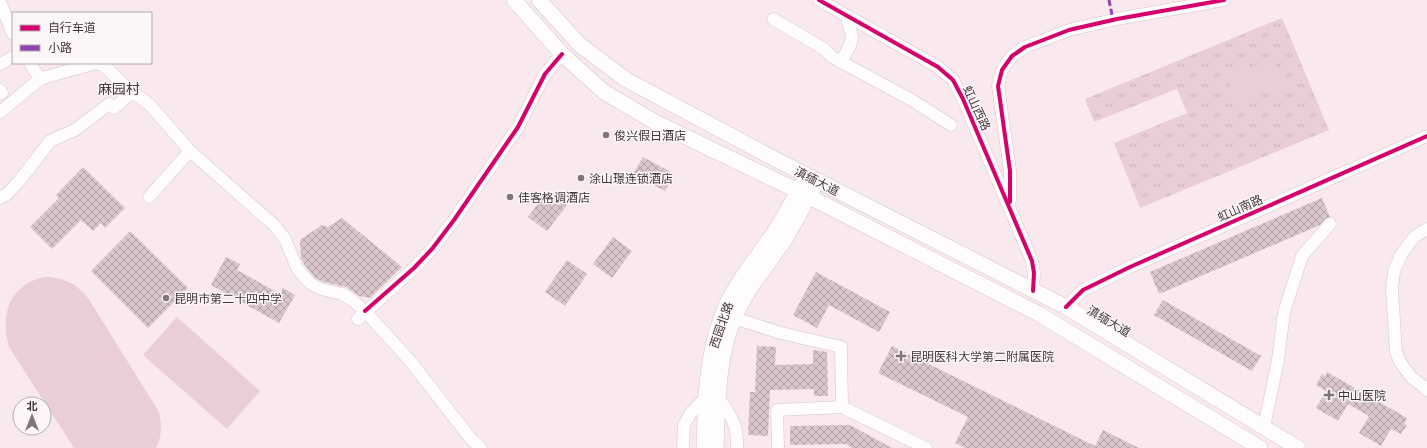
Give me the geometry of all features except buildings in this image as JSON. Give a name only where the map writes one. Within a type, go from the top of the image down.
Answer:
[{"type":"main road","name":"滇缅大道","points":[[514,0],[562,54],[604,92],[655,122],[803,194],[1039,314],[1260,448]]},
{"type":"main road","name":"滇缅大道","points":[[539,0],[580,45],[625,80],[812,178],[1066,307],[1298,448]]},
{"type":"main road","name":"西园北路","points":[[710,445],[712,397],[711,351],[723,314],[730,297],[776,229],[803,194],[812,178]]},
{"type":"main road","name":"西园北路","points":[[712,397],[723,354],[734,318],[741,302],[788,234],[803,194]]},
{"type":"street","name":"虹山西路","points":[[819,0],[938,67],[953,80],[963,98],[1032,261],[1034,273],[1033,291]]},
{"type":"street","points":[[1010,208],[1010,171],[998,86],[1002,70],[1012,56],[1025,47],[1069,30],[1117,19],[1224,0]]},
{"type":"street","points":[[0,2],[12,32]]},
{"type":"street","points":[[841,62],[852,41],[852,33],[847,24],[848,16]]},
{"type":"street","points":[[772,19],[824,48],[832,57],[910,98],[951,125]]},
{"type":"street","points":[[362,315],[414,268],[432,249],[454,220],[518,127],[546,74],[562,54]]},
{"type":"street","points":[[0,64],[12,58]]},
{"type":"street","points":[[31,64],[40,79]]},
{"type":"street","points":[[0,112],[40,79],[62,71],[70,71],[93,64]]},
{"type":"street","points":[[99,64],[104,66],[132,92],[149,104],[190,151],[274,225],[285,239],[297,268],[311,284],[321,289],[342,294],[352,300],[362,315],[410,362],[468,443],[481,448]]},
{"type":"street","points":[[0,198],[7,194],[20,180],[50,141],[75,130],[109,104],[114,108],[132,92]]},
{"type":"street","name":"虹山南路","points":[[1066,307],[1083,290],[1130,267],[1427,136]]},
{"type":"street","points":[[149,197],[190,151]]},
{"type":"street","points":[[1264,427],[1278,360],[1284,312],[1299,263],[1302,256],[1330,224]]},
{"type":"street","points":[[1427,230],[1414,237],[1401,255],[1394,271],[1392,290],[1396,352],[1400,362],[1412,378],[1427,390]]},
{"type":"street","points":[[734,318],[781,333],[841,347],[842,407]]},
{"type":"street","points":[[683,448],[684,425],[690,414],[712,397],[732,418],[737,434],[737,448]]},
{"type":"street","points":[[778,448],[776,410],[842,407],[926,448]]},
{"type":"green space","points":[[1282,18],[1329,130],[1140,208],[1114,143],[1187,113],[1177,89],[1094,122],[1085,99]]},
{"type":"green space","points":[[1274,59],[1285,86],[1237,104],[1227,76]]},
{"type":"green space","points":[[44,277],[57,278],[69,282],[79,288],[88,298],[159,412],[161,430],[156,448],[74,448],[52,414],[52,396],[41,396],[9,347],[6,335],[6,323],[10,303],[15,294],[22,287],[32,281]]},
{"type":"green space","points":[[177,317],[260,391],[227,429],[143,355]]},
{"type":"marked path","points":[[1109,0],[1113,20]]},
{"type":"cycle path","points":[[819,0],[938,67],[953,80],[963,99],[1032,261],[1034,273],[1033,291]]},
{"type":"cycle path","points":[[1010,202],[1010,171],[998,86],[1002,70],[1012,56],[1025,47],[1069,30],[1117,19],[1224,0]]},
{"type":"cycle path","points":[[365,311],[414,268],[432,249],[454,220],[518,127],[545,74],[562,54]]},
{"type":"cycle path","points":[[1066,307],[1083,290],[1130,267],[1427,136]]},
{"type":"place","name":"俊兴假日酒店","points":[[606,135]]},
{"type":"place","name":"涂山璟连锁酒店","points":[[581,178]]},
{"type":"place","name":"佳客格调酒店","points":[[510,197]]},
{"type":"place","name":"昆明市第二十四中学","points":[[166,298]]},
{"type":"place","name":"昆明医科大学第二附属医院","points":[[901,356]]},
{"type":"place","name":"中山医院","points":[[1329,395]]},
{"type":"district","name":"麻园村","points":[[119,89]]}]
